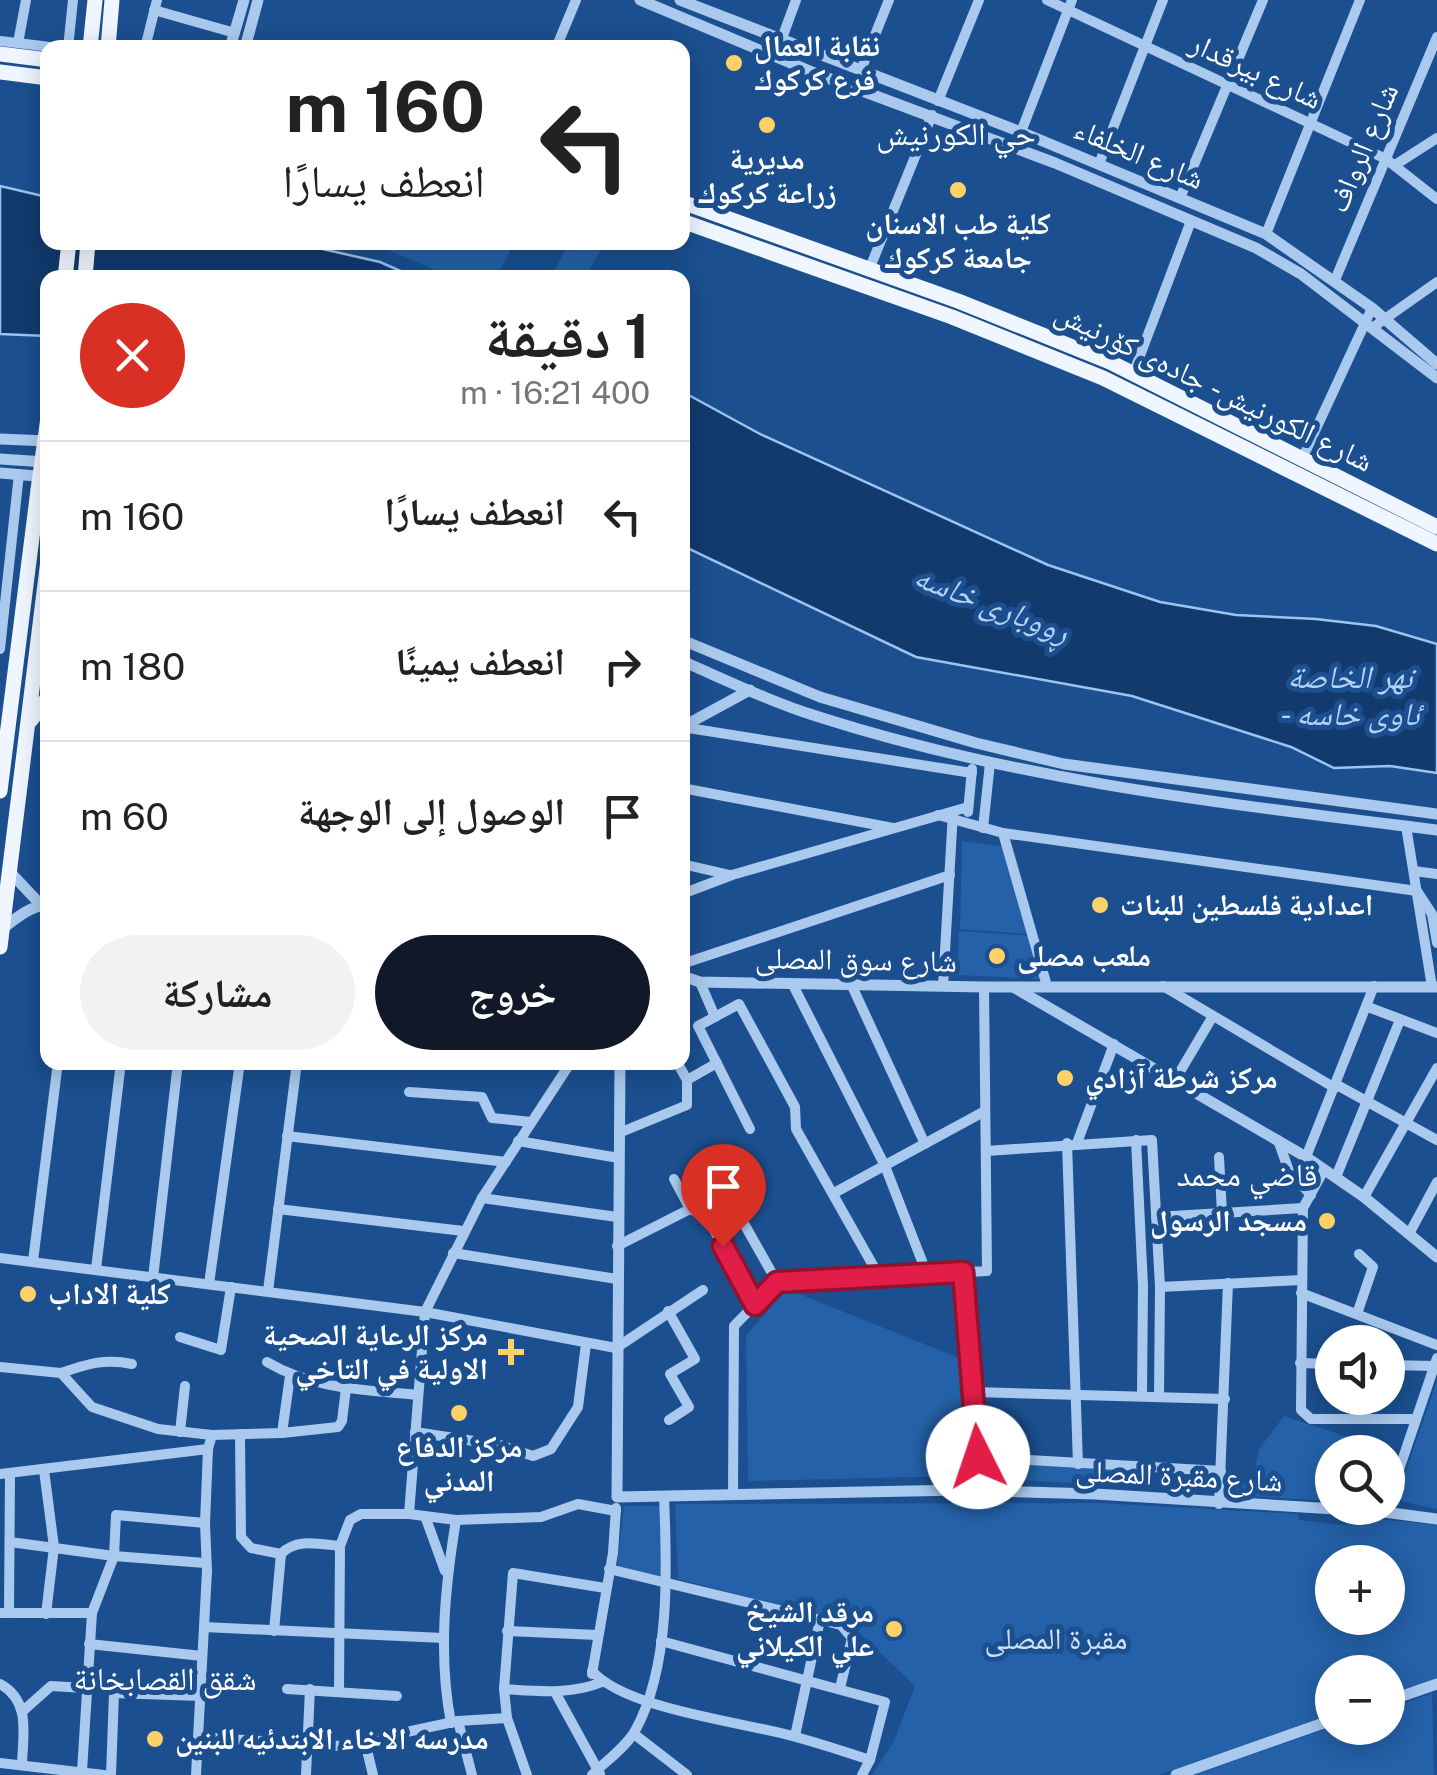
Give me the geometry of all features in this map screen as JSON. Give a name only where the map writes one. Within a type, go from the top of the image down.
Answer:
[{"type":"main road","points":[[91,40],[95,0]]},
{"type":"main road","points":[[109,40],[112,0]]},
{"type":"main road","points":[[0,54],[40,59]]},
{"type":"main road","points":[[0,72],[40,77]]},
{"type":"main road","name":"شارع الكورنيش - جادەی کۆرنیش","points":[[690,205],[998,317],[1021,336],[1437,544]]},
{"type":"main road","name":"شارع الكورنيش - جادەی کۆرنیش","points":[[690,224],[992,334],[1021,336],[1133,374],[1437,527]]},
{"type":"main road","points":[[992,334],[998,317]]},
{"type":"main road","points":[[0,791],[40,504]]},
{"type":"main road","points":[[0,947],[40,625]]},
{"type":"main road","points":[[36,657],[40,668]]},
{"type":"main road","points":[[27,728],[40,709]]},
{"type":"street","points":[[18,43],[26,0]]},
{"type":"street","points":[[69,40],[74,0]]},
{"type":"street","points":[[233,40],[244,0]]},
{"type":"street","points":[[247,40],[258,0]]},
{"type":"street","points":[[559,40],[576,0]]},
{"type":"street","points":[[640,0],[817,74],[932,115],[1282,262],[1437,378]]},
{"type":"street","name":"شارع الخلفاء","points":[[680,0],[706,5],[781,41],[1021,132],[1266,234],[1335,280],[1434,357]]},
{"type":"street","points":[[781,41],[796,0]]},
{"type":"street","points":[[861,70],[889,0]]},
{"type":"street","points":[[938,100],[979,0]]},
{"type":"street","name":"شارع بيرقدار","points":[[1047,0],[1070,5],[1144,47],[1390,162],[1437,199]]},
{"type":"street","points":[[1099,164],[1164,0]]},
{"type":"street","points":[[1180,198],[1263,0]]},
{"type":"street","points":[[1266,234],[1360,0]]},
{"type":"street","points":[[147,40],[156,5],[236,32]]},
{"type":"street","points":[[1021,132],[1070,5]]},
{"type":"street","name":"شارع الرواف","points":[[1335,280],[1390,162],[1437,36]]},
{"type":"street","points":[[0,41],[40,46]]},
{"type":"street","points":[[1419,77],[1437,66]]},
{"type":"street","points":[[896,102],[902,86]]},
{"type":"street","points":[[869,270],[932,115]]},
{"type":"street","points":[[1390,162],[1437,138]]},
{"type":"street","points":[[1133,374],[1191,221]]},
{"type":"street","points":[[1368,325],[1384,319],[1437,282]]},
{"type":"street","points":[[1303,457],[1368,325],[1372,308]]},
{"type":"street","points":[[0,439],[40,441]]},
{"type":"street","points":[[0,460],[40,462]]},
{"type":"street","points":[[0,473],[19,474],[40,482]]},
{"type":"street","points":[[0,649],[19,474]]},
{"type":"street","points":[[690,643],[820,698],[1062,771],[1178,798],[1437,830]]},
{"type":"street","points":[[690,664],[814,716],[990,763],[1437,814]]},
{"type":"street","points":[[690,723],[750,690]]},
{"type":"street","points":[[690,728],[972,774]]},
{"type":"street","points":[[966,822],[973,759]]},
{"type":"street","points":[[983,828],[990,763]]},
{"type":"street","points":[[690,790],[894,828]]},
{"type":"street","points":[[690,891],[938,815],[953,815],[968,807]]},
{"type":"street","points":[[953,815],[1003,833],[1417,891]]},
{"type":"street","points":[[943,986],[953,815]]},
{"type":"street","points":[[1406,826],[1417,891],[1430,914],[1437,942]]},
{"type":"street","points":[[1003,833],[1047,986]]},
{"type":"street","points":[[690,866],[732,876]]},
{"type":"street","points":[[9,871],[40,901]]},
{"type":"street","points":[[1414,872],[1437,874]]},
{"type":"street","points":[[690,961],[950,874]]},
{"type":"street","points":[[2,929],[40,907]]},
{"type":"street","points":[[1430,914],[1434,987]]},
{"type":"street","points":[[690,981],[716,1017]]},
{"type":"street","name":"شارع سوق المصلى","points":[[690,981],[852,986],[1434,987]]},
{"type":"street","points":[[793,985],[885,1166],[927,1274]]},
{"type":"street","points":[[852,986],[926,1144]]},
{"type":"street","points":[[1162,986],[1437,1140]]},
{"type":"street","points":[[1306,1157],[1374,986]]},
{"type":"street","points":[[733,1494],[734,1326],[777,1282],[988,1271],[984,987]]},
{"type":"street","points":[[1012,987],[1306,1157],[1364,1197],[1437,1256]]},
{"type":"street","points":[[750,1129],[698,1026],[739,1004],[795,1108],[796,1129],[879,1276]]},
{"type":"street","points":[[1368,1007],[1437,1033]]},
{"type":"street","points":[[1175,1080],[1213,1016]]},
{"type":"street","points":[[1336,1178],[1400,1020]]},
{"type":"street","points":[[1078,1464],[1072,1143],[1114,1044]]},
{"type":"street","points":[[687,1080],[717,1063]]},
{"type":"street","points":[[1364,1197],[1437,1068]]},
{"type":"street","points":[[33,1262],[57,1070]]},
{"type":"street","points":[[96,1269],[121,1070]]},
{"type":"street","points":[[152,1278],[177,1070]]},
{"type":"street","points":[[209,1284],[239,1070]]},
{"type":"street","points":[[268,1292],[296,1070]]},
{"type":"street","points":[[409,1514],[425,1312],[482,1198],[567,1070]]},
{"type":"street","points":[[590,1687],[610,1569],[617,1497],[620,1070]]},
{"type":"street","points":[[619,1133],[687,1105],[687,1080],[682,1070]]},
{"type":"street","points":[[408,1092],[482,1098],[492,1118],[531,1122]]},
{"type":"street","points":[[834,1194],[985,1111]]},
{"type":"street","points":[[287,1136],[506,1162]]},
{"type":"street","points":[[1136,1140],[1144,1286],[1142,1395]]},
{"type":"street","points":[[986,1151],[1152,1140],[1160,1287],[1159,1396]]},
{"type":"street","points":[[1278,1140],[1289,1171],[1310,1194]]},
{"type":"street","points":[[518,1141],[619,1158]]},
{"type":"street","points":[[1220,1157],[1222,1213]]},
{"type":"street","points":[[708,1160],[777,1282]]},
{"type":"street","points":[[1324,1170],[1303,1208],[1301,1410],[1311,1419],[1416,1420]]},
{"type":"street","points":[[674,1179],[690,1209],[707,1217],[755,1305]]},
{"type":"street","points":[[1409,1234],[1437,1182]]},
{"type":"street","points":[[482,1198],[618,1216]]},
{"type":"street","points":[[707,1217],[732,1202]]},
{"type":"street","points":[[1156,1217],[1303,1208]]},
{"type":"street","points":[[278,1209],[463,1231]]},
{"type":"street","points":[[617,1246],[690,1209]]},
{"type":"street","points":[[453,1253],[617,1279]]},
{"type":"street","points":[[1357,1314],[1373,1268],[1359,1254]]},
{"type":"street","points":[[0,1258],[425,1312],[616,1348],[702,1290]]},
{"type":"street","points":[[963,1272],[978,1457],[1221,1472]]},
{"type":"street","points":[[1160,1287],[1302,1280]]},
{"type":"street","points":[[1219,1504],[1228,1284]]},
{"type":"street","points":[[180,1337],[221,1350],[231,1287]]},
{"type":"street","points":[[1301,1293],[1437,1345]]},
{"type":"street","points":[[668,1311],[694,1359],[670,1374],[689,1408],[669,1420]]},
{"type":"street","points":[[415,1432],[500,1444],[533,1456],[544,1453],[578,1407],[586,1344]]},
{"type":"street","points":[[0,1366],[61,1373],[92,1362],[113,1360],[132,1364]]},
{"type":"street","points":[[267,1362],[290,1376],[346,1388],[418,1395]]},
{"type":"street","points":[[1405,1364],[1436,1362],[1405,1452]]},
{"type":"street","points":[[1300,1364],[1315,1364]]},
{"type":"street","points":[[61,1373],[92,1407],[158,1430],[212,1435],[282,1434],[338,1427],[346,1388]]},
{"type":"street","points":[[282,1434],[290,1376]]},
{"type":"street","points":[[180,1432],[185,1386]]},
{"type":"street","points":[[973,1392],[1225,1399]]},
{"type":"street","points":[[240,1434],[241,1537],[251,1548],[280,1554]]},
{"type":"street","points":[[196,1775],[204,1627],[204,1523],[212,1435]]},
{"type":"street","points":[[92,1612],[4,1613],[10,1542],[5,1474],[208,1448]]},
{"type":"street","points":[[44,1470],[54,1547],[46,1614]]},
{"type":"street","name":"شارع مقبرة المصلى","points":[[617,1497],[961,1490],[1315,1506]]},
{"type":"street","points":[[555,1692],[597,1773],[634,1734],[648,1701],[667,1582],[664,1496]]},
{"type":"street","points":[[340,1690],[340,1546],[350,1520],[361,1514],[409,1514],[456,1520],[540,1517],[578,1504],[616,1511]]},
{"type":"street","name":"شارع مقبرة المصلى","points":[[1405,1511],[1437,1519]]},
{"type":"street","points":[[82,1771],[92,1612],[114,1556],[116,1515],[204,1523]]},
{"type":"street","points":[[425,1516],[447,1576]]},
{"type":"street","points":[[456,1520],[443,1638],[454,1722],[472,1775]]},
{"type":"street","points":[[10,1542],[205,1563]]},
{"type":"street","points":[[274,1631],[280,1554],[287,1547],[304,1543],[340,1546]]},
{"type":"street","points":[[610,1569],[841,1625],[852,1638],[840,1688]]},
{"type":"street","points":[[526,1775],[507,1718],[504,1689],[512,1573],[605,1588]]},
{"type":"street","points":[[796,1736],[820,1620]]},
{"type":"street","points":[[204,1627],[443,1638]]},
{"type":"street","points":[[507,1631],[597,1636]]},
{"type":"street","points":[[660,1641],[885,1702],[870,1760],[862,1775]]},
{"type":"street","points":[[89,1644],[202,1656]]},
{"type":"street","points":[[592,1672],[602,1682],[648,1701],[796,1736],[870,1760]]},
{"type":"street","points":[[504,1689],[555,1692],[602,1682]]},
{"type":"street","points":[[0,1684],[9,1689],[24,1710],[22,1764]]},
{"type":"street","points":[[1405,1695],[1437,1684]]},
{"type":"street","points":[[24,1710],[50,1686],[85,1688]]},
{"type":"street","points":[[287,1689],[396,1696]]},
{"type":"street","points":[[306,1775],[310,1690]]},
{"type":"street","points":[[0,1763],[108,1775],[114,1693],[200,1696]]},
{"type":"street","points":[[198,1737],[308,1745],[365,1742],[454,1722],[507,1718]]},
{"type":"street","points":[[1176,1775],[1315,1726]]},
{"type":"street","points":[[634,1734],[686,1775]]},
{"type":"street","points":[[365,1742],[373,1775]]},
{"type":"green space","points":[[388,250],[510,250],[500,270],[435,270]]},
{"type":"green space","points":[[565,250],[600,250],[590,270],[555,270]]},
{"type":"green space","points":[[962,841],[1007,847],[1029,934],[960,929]]},
{"type":"green space","name":"ملعب مصلى","points":[[959,931],[1031,936],[1044,979],[957,975]]},
{"type":"green space","points":[[787,1289],[964,1360],[974,1459],[1149,1473],[1149,1488],[957,1476],[748,1481],[746,1335]]},
{"type":"green space","points":[[1437,1381],[1437,1509],[1405,1502],[1405,1474]]},
{"type":"green space","points":[[1284,1416],[1342,1435],[1315,1435],[1315,1500],[1229,1495],[1230,1482],[1252,1483],[1259,1449]]},
{"type":"green space","name":"مقبرة المصلى","points":[[1098,1503],[1298,1514],[1299,1520],[1315,1522],[1315,1525],[1405,1525],[1405,1522],[1437,1525],[1437,1678],[1405,1689],[1405,1655],[1315,1655],[1315,1720],[1158,1775],[872,1775],[894,1741],[915,1686],[849,1623],[678,1579],[675,1504]]},
{"type":"green space","points":[[624,1506],[660,1506],[664,1577],[617,1567]]},
{"type":"green space","points":[[1432,1693],[1434,1775],[1193,1775],[1315,1733],[1315,1745],[1405,1745],[1405,1703]]},
{"type":"water","points":[[0,186],[40,195],[40,250],[327,250],[398,270],[40,270],[40,336],[0,334]]},
{"type":"water","name":"نهر الخاصة - ئاوی خاسە","points":[[690,396],[760,434],[1048,565],[1160,602],[1236,615],[1376,626],[1437,644],[1437,773],[1390,766],[1334,768],[1291,747],[1132,696],[916,657],[690,549]]},
{"type":"place","name":"نقابة العمال فرع كركوك","points":[[734,63]]},
{"type":"place","name":"مديرية زراعة كركوك","points":[[767,125]]},
{"type":"place","name":"كلية طب الاسنان جامعة كركوك","points":[[958,190]]},
{"type":"place","name":"اعدادية فلسطين للبنات","points":[[1100,905]]},
{"type":"place","name":"ملعب مصلى","points":[[997,956]]},
{"type":"place","name":"مركز شرطة آزادي","points":[[1065,1078]]},
{"type":"place","name":"مسجد الرسول","points":[[1327,1221]]},
{"type":"place","name":"كلية الاداب","points":[[28,1294]]},
{"type":"place","name":"مركز الرعاية الصحية الاولية في التاخي","points":[[511,1352]]},
{"type":"place","name":"مركز الدفاع المدني","points":[[459,1413]]},
{"type":"place","name":"مرقد الشيخ علي الكيلاني","points":[[894,1629]]},
{"type":"place","name":"مدرسه الاخاء الابتدئيه للبنين","points":[[155,1739]]},
{"type":"district","name":"حي الكورنيش","points":[[956,134]]},
{"type":"district","name":"قاضي محمد","points":[[1247,1175]]},
{"type":"district","name":"شقق القصابخانة","points":[[165,1679]]},
{"type":"route","points":[[723,1246],[755,1305],[777,1282],[963,1272],[978,1457]]},
{"type":"water label","name":"ڕووباری خاسە","points":[[992,604]]}]
